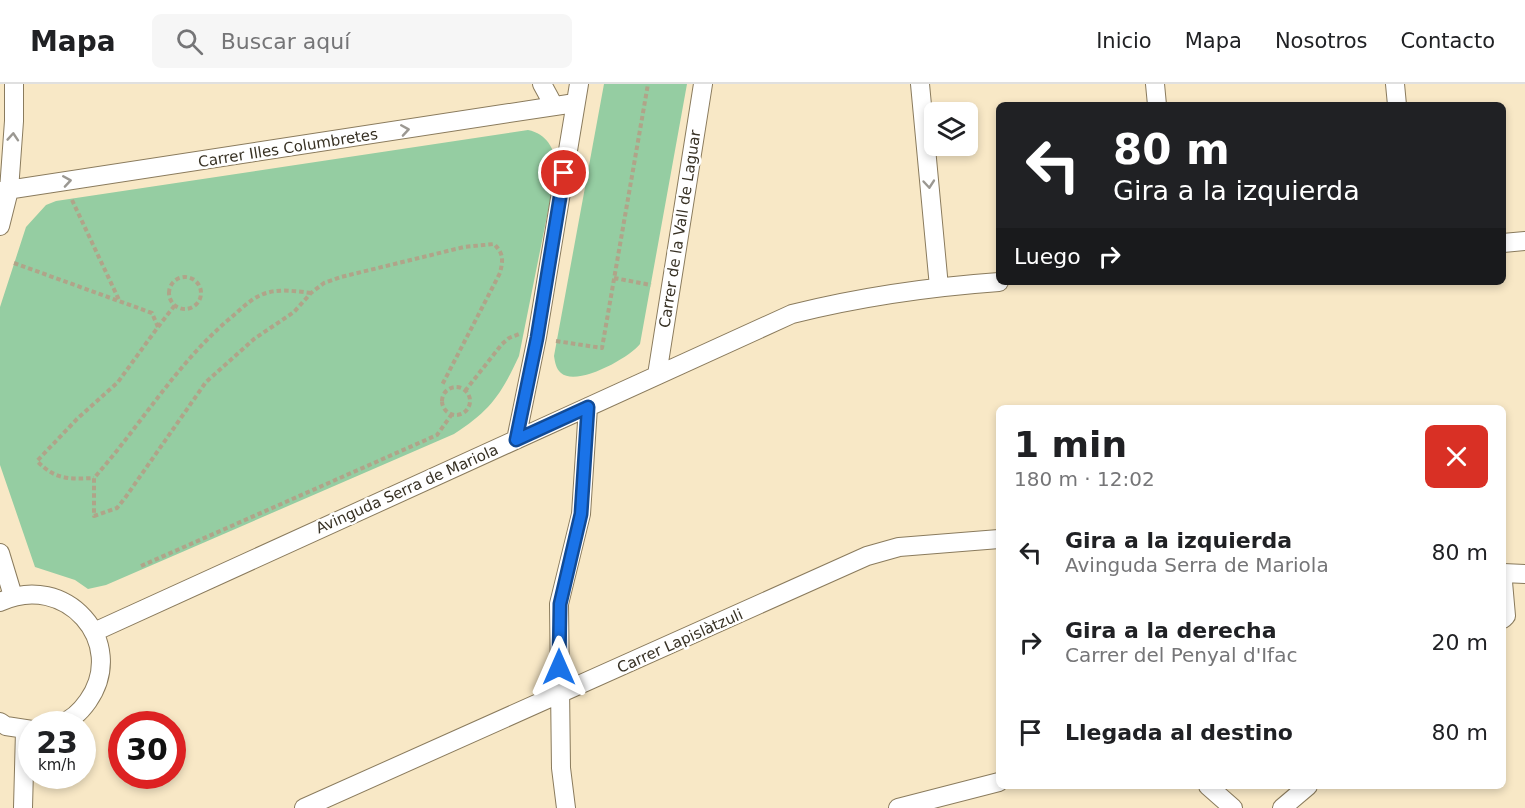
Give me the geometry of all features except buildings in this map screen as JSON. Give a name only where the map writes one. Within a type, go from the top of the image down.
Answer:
[{"type":"street","points":[[0,226],[14,121],[14,84]]},
{"type":"street","points":[[542,84],[554,106]]},
{"type":"street","points":[[516,440],[537,338],[579,84]]},
{"type":"street","name":"Carrer de la Vall de Laguar","points":[[657,375],[703,84]]},
{"type":"street","points":[[920,84],[939,287]]},
{"type":"street","points":[[1155,84],[1157,102]]},
{"type":"street","points":[[1395,84],[1397,102]]},
{"type":"street","name":"Carrer Illes Columbretes","points":[[4,190],[575,103]]},
{"type":"street","points":[[1506,243],[1525,241]]},
{"type":"street","name":"Avinguda Serra de Mariola","points":[[94,632],[792,314],[845,301],[939,287],[996,282]]},
{"type":"street","points":[[566,808],[561,768],[560,604],[581,514],[588,407]]},
{"type":"street","name":"Carrer Lapislàtzuli","points":[[304,808],[867,556],[899,547],[996,539]]},
{"type":"street","points":[[0,553],[7,599],[37,593],[60,599],[80,612],[94,632],[100,652],[100,673],[94,693],[80,711]]},
{"type":"street","points":[[1506,573],[1525,574]]},
{"type":"street","points":[[0,722],[6,726],[18,728]]},
{"type":"street","points":[[898,808],[996,783]]},
{"type":"street","points":[[23,808],[24,789]]},
{"type":"street","points":[[1211,789],[1233,808]]},
{"type":"street","points":[[1282,808],[1304,789]]},
{"type":"path","points":[[465,391],[509,338],[522,334],[602,348],[648,84]]},
{"type":"path","points":[[71,198],[121,302]]},
{"type":"path","points":[[311,293],[276,291],[260,295],[203,341],[180,367],[94,478],[94,516],[117,508],[206,382],[254,339],[294,312],[311,293],[324,284],[341,277],[464,246],[494,244],[500,250],[503,259],[500,273],[442,384]]},
{"type":"path","points":[[14,263],[152,313],[158,327]]},
{"type":"path","points":[[182,277],[198,282],[201,292],[198,303],[190,308],[179,308],[176,305],[170,296],[173,283],[182,277]]},
{"type":"path","points":[[614,278],[651,285]]},
{"type":"path","points":[[94,478],[72,479],[49,473],[37,461],[118,382],[176,305]]},
{"type":"path","points":[[453,388],[462,388],[465,391],[470,399],[468,408],[461,414],[452,414],[445,410],[443,405],[445,393],[453,388]]},
{"type":"path","points":[[141,566],[437,435],[452,414]]},
{"type":"green space","points":[[604,84],[687,84],[640,344],[602,369],[590,374],[569,376],[558,370],[554,356]]},
{"type":"green space","points":[[528,130],[545,138],[554,153],[557,166],[519,356],[500,392],[477,418],[454,434],[106,585],[88,589],[75,580],[35,567],[0,465],[0,307],[26,227],[46,205],[56,201]]},
{"type":"route","points":[[559,667],[560,604],[581,514],[588,407],[516,440],[537,338],[564,173]]}]
